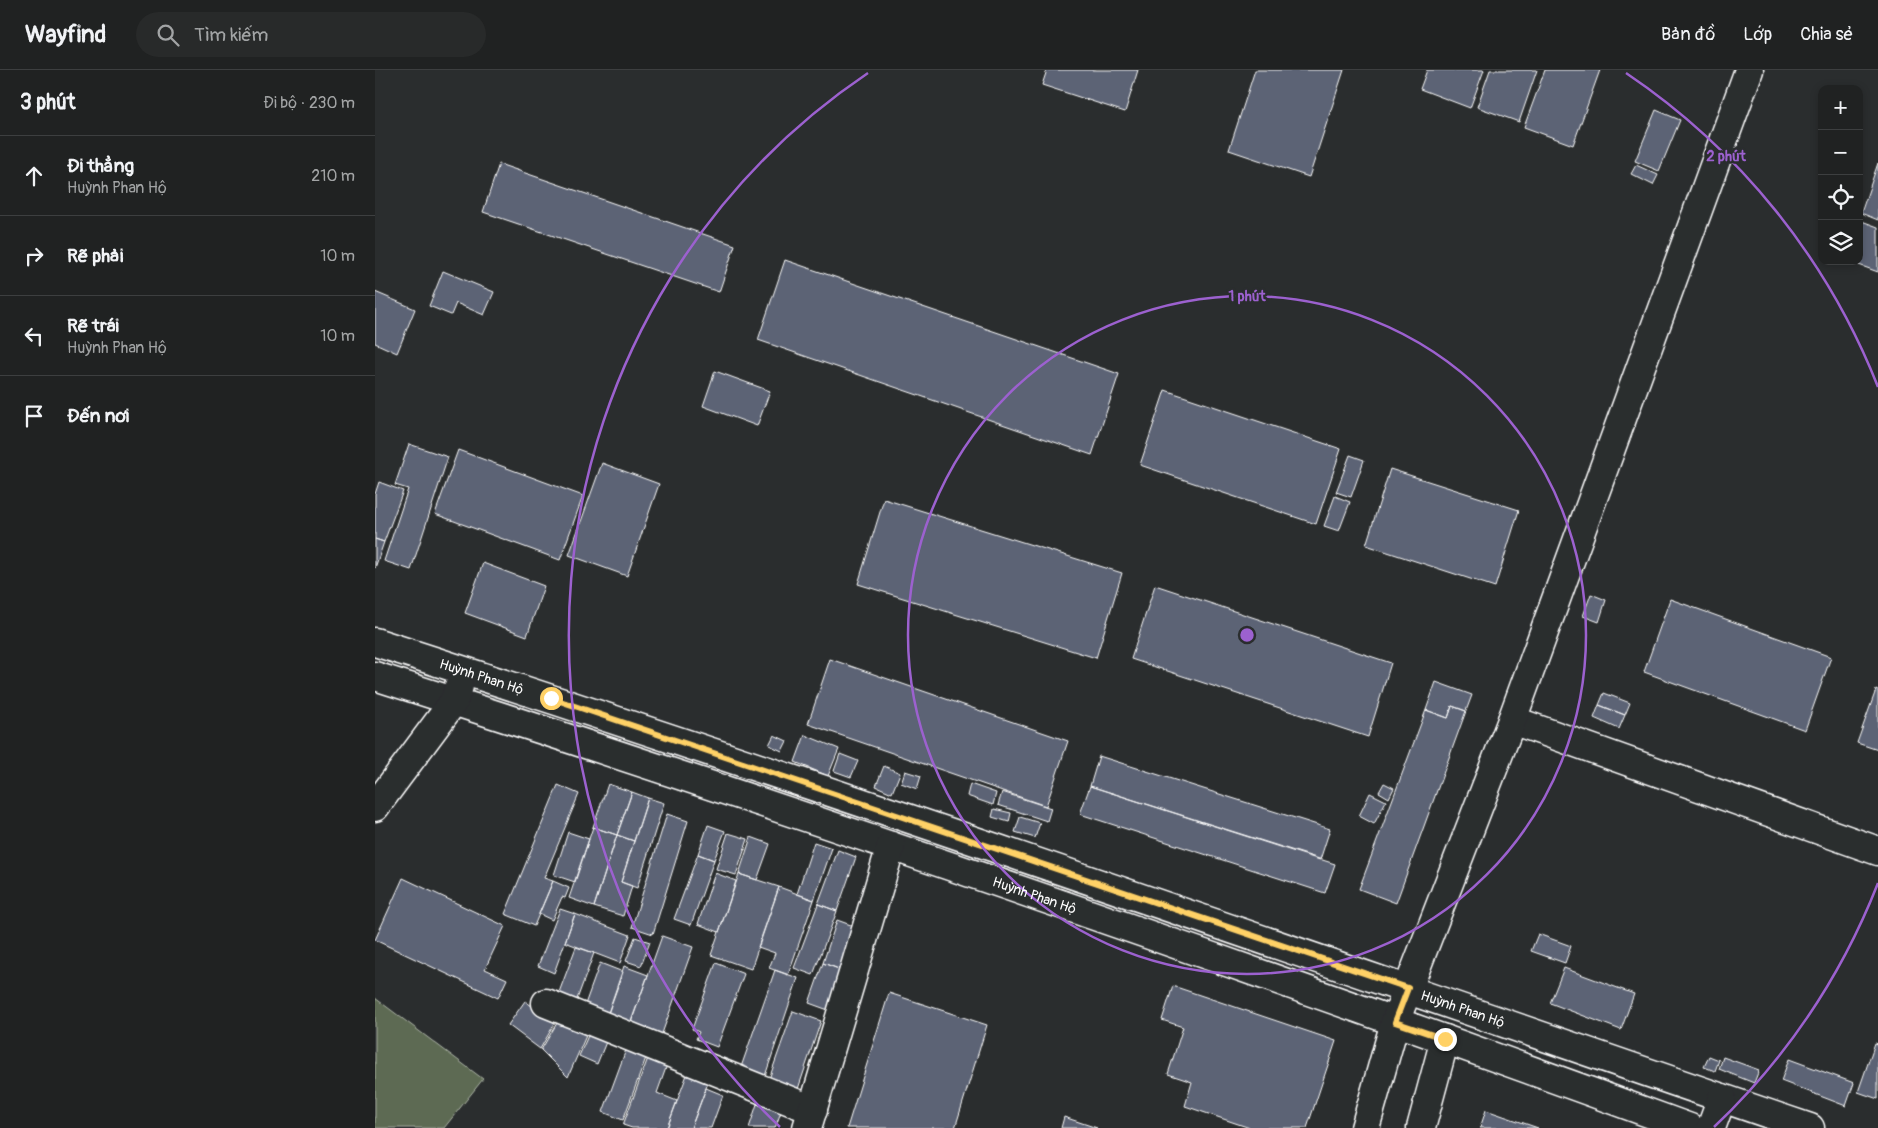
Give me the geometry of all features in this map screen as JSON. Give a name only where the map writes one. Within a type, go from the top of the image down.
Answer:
[{"type":"street","points":[[1365,1128],[1395,1022],[1512,720],[1749,70]]},
{"type":"street","name":"Huỳnh Phan Hộ","points":[[375,642],[1408,988],[1810,1128]]},
{"type":"street","points":[[375,807],[454,702],[463,671]]},
{"type":"street","name":"Huỳnh Phan Hộ","points":[[375,676],[891,846],[1445,1039],[1690,1128]]},
{"type":"street","points":[[1512,720],[1878,851]]},
{"type":"street","points":[[546,1003],[810,1119],[891,846]]},
{"type":"street","points":[[1421,1128],[1445,1039]]},
{"type":"street","points":[[1711,1128],[1722,1098]]},
{"type":"green space","points":[[375,998],[483,1079],[444,1128],[375,1128]]},
{"type":"building","points":[[1047,70],[1138,70],[1125,112],[1042,85]]},
{"type":"building","points":[[1255,70],[1344,70],[1309,177],[1229,150]]},
{"type":"building","points":[[1427,70],[1484,70],[1470,108],[1420,89]]},
{"type":"building","points":[[1490,70],[1537,70],[1519,122],[1477,107]]},
{"type":"building","points":[[1545,70],[1600,70],[1573,145],[1524,127]]},
{"type":"building","points":[[1656,110],[1680,120],[1659,171],[1635,161]]},
{"type":"building","points":[[1878,163],[1878,220],[1863,214],[1863,207]]},
{"type":"building","points":[[499,164],[735,245],[719,292],[483,212]]},
{"type":"building","points":[[1636,165],[1658,175],[1653,185],[1631,174]]},
{"type":"building","points":[[1863,221],[1878,227],[1878,272],[1859,265],[1863,265]]},
{"type":"building","points":[[785,260],[1119,374],[1092,455],[758,340]]},
{"type":"building","points":[[443,271],[494,292],[484,315],[456,303],[451,315],[429,306]]},
{"type":"building","points":[[375,292],[415,309],[397,353],[375,343]]},
{"type":"building","points":[[715,371],[770,391],[757,426],[703,406]]},
{"type":"building","points":[[1165,390],[1341,449],[1316,524],[1140,465]]},
{"type":"building","points":[[409,444],[448,457],[411,570],[384,561],[408,489],[395,485]]},
{"type":"building","points":[[458,450],[583,496],[560,560],[435,514]]},
{"type":"building","points":[[1350,455],[1364,460],[1351,497],[1336,492]]},
{"type":"building","points":[[602,463],[659,484],[627,576],[569,555]]},
{"type":"building","points":[[1390,469],[1519,510],[1495,587],[1366,545]]},
{"type":"building","points":[[379,482],[403,491],[384,542],[375,539],[375,494]]},
{"type":"building","points":[[1335,496],[1350,502],[1339,531],[1324,526]]},
{"type":"building","points":[[884,499],[1122,573],[1096,658],[858,584]]},
{"type":"building","points":[[375,539],[384,542],[375,568]]},
{"type":"building","points":[[483,563],[544,586],[527,636],[465,613]]},
{"type":"building","points":[[1155,585],[1391,663],[1368,737],[1131,659]]},
{"type":"building","points":[[1591,594],[1606,600],[1599,622],[1583,616]]},
{"type":"building","points":[[1670,599],[1831,657],[1805,730],[1644,672]]},
{"type":"building","points":[[830,659],[1068,741],[1046,806],[808,724]]},
{"type":"building","points":[[1436,682],[1472,695],[1466,711],[1452,706],[1448,718],[1426,710]]},
{"type":"building","points":[[1876,690],[1878,691],[1878,750],[1857,743]]},
{"type":"building","points":[[1604,693],[1630,703],[1625,715],[1599,705]]},
{"type":"building","points":[[1599,705],[1625,715],[1619,729],[1594,718]]},
{"type":"building","points":[[1452,706],[1466,711],[1396,903],[1359,889],[1426,710],[1448,718]]},
{"type":"building","points":[[774,735],[787,741],[782,751],[769,745]]},
{"type":"building","points":[[805,735],[839,749],[828,776],[795,762]]},
{"type":"building","points":[[840,754],[858,761],[851,777],[834,771]]},
{"type":"building","points":[[1099,756],[1330,829],[1320,860],[1090,786]]},
{"type":"building","points":[[884,766],[900,773],[892,793],[876,786]]},
{"type":"building","points":[[905,771],[921,776],[917,789],[901,783]]},
{"type":"building","points":[[1384,783],[1394,788],[1389,798],[1379,792]]},
{"type":"building","points":[[608,784],[632,792],[617,835],[593,827]]},
{"type":"building","points":[[970,784],[996,793],[993,805],[967,796]]},
{"type":"building","points":[[558,785],[579,794],[544,878],[553,881],[534,926],[505,914]]},
{"type":"building","points":[[1090,786],[1335,864],[1325,893],[1080,814]]},
{"type":"building","points":[[632,792],[648,798],[634,841],[617,835]]},
{"type":"building","points":[[1002,792],[1051,808],[1047,821],[998,805]]},
{"type":"building","points":[[1370,793],[1386,801],[1374,824],[1359,816]]},
{"type":"building","points":[[648,798],[664,803],[637,888],[621,882]]},
{"type":"building","points":[[994,809],[1011,813],[1009,822],[992,817]]},
{"type":"building","points":[[667,814],[688,821],[653,934],[632,927]]},
{"type":"building","points":[[1020,817],[1040,823],[1035,838],[1015,832]]},
{"type":"building","points":[[708,825],[725,831],[714,860],[698,854]]},
{"type":"building","points":[[593,827],[617,835],[594,907],[569,898]]},
{"type":"building","points":[[568,832],[589,839],[575,882],[554,875]]},
{"type":"building","points":[[728,833],[748,839],[736,875],[716,869]]},
{"type":"building","points":[[617,835],[634,841],[621,882],[632,886],[623,916],[594,907]]},
{"type":"building","points":[[751,837],[770,844],[757,880],[739,874]]},
{"type":"building","points":[[814,842],[832,848],[814,900],[797,894]]},
{"type":"building","points":[[838,850],[856,857],[837,911],[818,904]]},
{"type":"building","points":[[698,854],[714,860],[691,925],[674,919]]},
{"type":"building","points":[[715,873],[736,881],[719,932],[698,924]]},
{"type":"building","points":[[739,874],[779,887],[751,969],[711,955]]},
{"type":"building","points":[[403,878],[505,926],[485,969],[507,979],[498,998],[375,940]]},
{"type":"building","points":[[553,881],[569,888],[565,898],[562,897],[552,920],[539,914]]},
{"type":"building","points":[[779,887],[814,900],[788,975],[769,968],[775,953],[758,947]]},
{"type":"building","points":[[818,904],[837,911],[813,975],[794,968]]},
{"type":"building","points":[[560,909],[575,914],[554,973],[538,966]]},
{"type":"building","points":[[575,914],[630,935],[620,963],[565,942]]},
{"type":"building","points":[[837,920],[859,928],[844,971],[823,963]]},
{"type":"building","points":[[1538,934],[1571,946],[1565,963],[1531,951]]},
{"type":"building","points":[[662,936],[693,947],[659,1042],[628,1031]]},
{"type":"building","points":[[635,937],[650,942],[641,966],[626,961]]},
{"type":"building","points":[[576,947],[594,953],[576,1002],[558,995]]},
{"type":"building","points":[[600,963],[623,972],[606,1019],[583,1010]]},
{"type":"building","points":[[716,963],[744,974],[717,1047],[696,1039],[699,1032],[692,1029]]},
{"type":"building","points":[[823,963],[844,971],[831,1011],[809,1003]]},
{"type":"building","points":[[624,966],[648,975],[629,1027],[606,1019]]},
{"type":"building","points":[[1564,968],[1634,994],[1621,1030],[1550,1003]]},
{"type":"building","points":[[775,970],[798,978],[764,1079],[740,1070]]},
{"type":"building","points":[[1173,986],[1336,1041],[1307,1128],[1250,1128],[1185,1106],[1192,1082],[1168,1074],[1183,1027],[1162,1020]]},
{"type":"building","points":[[889,993],[987,1025],[955,1128],[847,1128]]},
{"type":"building","points":[[525,1001],[555,1023],[540,1049],[508,1025]]},
{"type":"building","points":[[793,1011],[821,1021],[798,1089],[769,1079]]},
{"type":"building","points":[[560,1018],[588,1031],[568,1077],[541,1050]]},
{"type":"building","points":[[591,1029],[608,1037],[597,1064],[579,1056]]},
{"type":"building","points":[[1875,1043],[1878,1044],[1878,1099],[1858,1092]]},
{"type":"building","points":[[627,1047],[647,1055],[623,1120],[603,1112]]},
{"type":"building","points":[[1709,1056],[1719,1060],[1715,1071],[1704,1067]]},
{"type":"building","points":[[1723,1057],[1759,1070],[1754,1083],[1719,1069]]},
{"type":"building","points":[[648,1058],[667,1065],[657,1093],[677,1101],[667,1128],[632,1128],[623,1125]]},
{"type":"building","points":[[1789,1059],[1854,1083],[1846,1106],[1781,1081]]},
{"type":"building","points":[[688,1072],[709,1080],[691,1128],[667,1128]]},
{"type":"building","points":[[706,1088],[723,1095],[711,1128],[691,1128]]},
{"type":"building","points":[[757,1104],[781,1112],[775,1128],[749,1128]]},
{"type":"building","points":[[1486,1110],[1538,1128],[1480,1128]]},
{"type":"building","points":[[1064,1117],[1097,1128],[1061,1128]]},
{"type":"route","points":[[551,698],[1408,988],[1395,1022],[1445,1039]]}]
